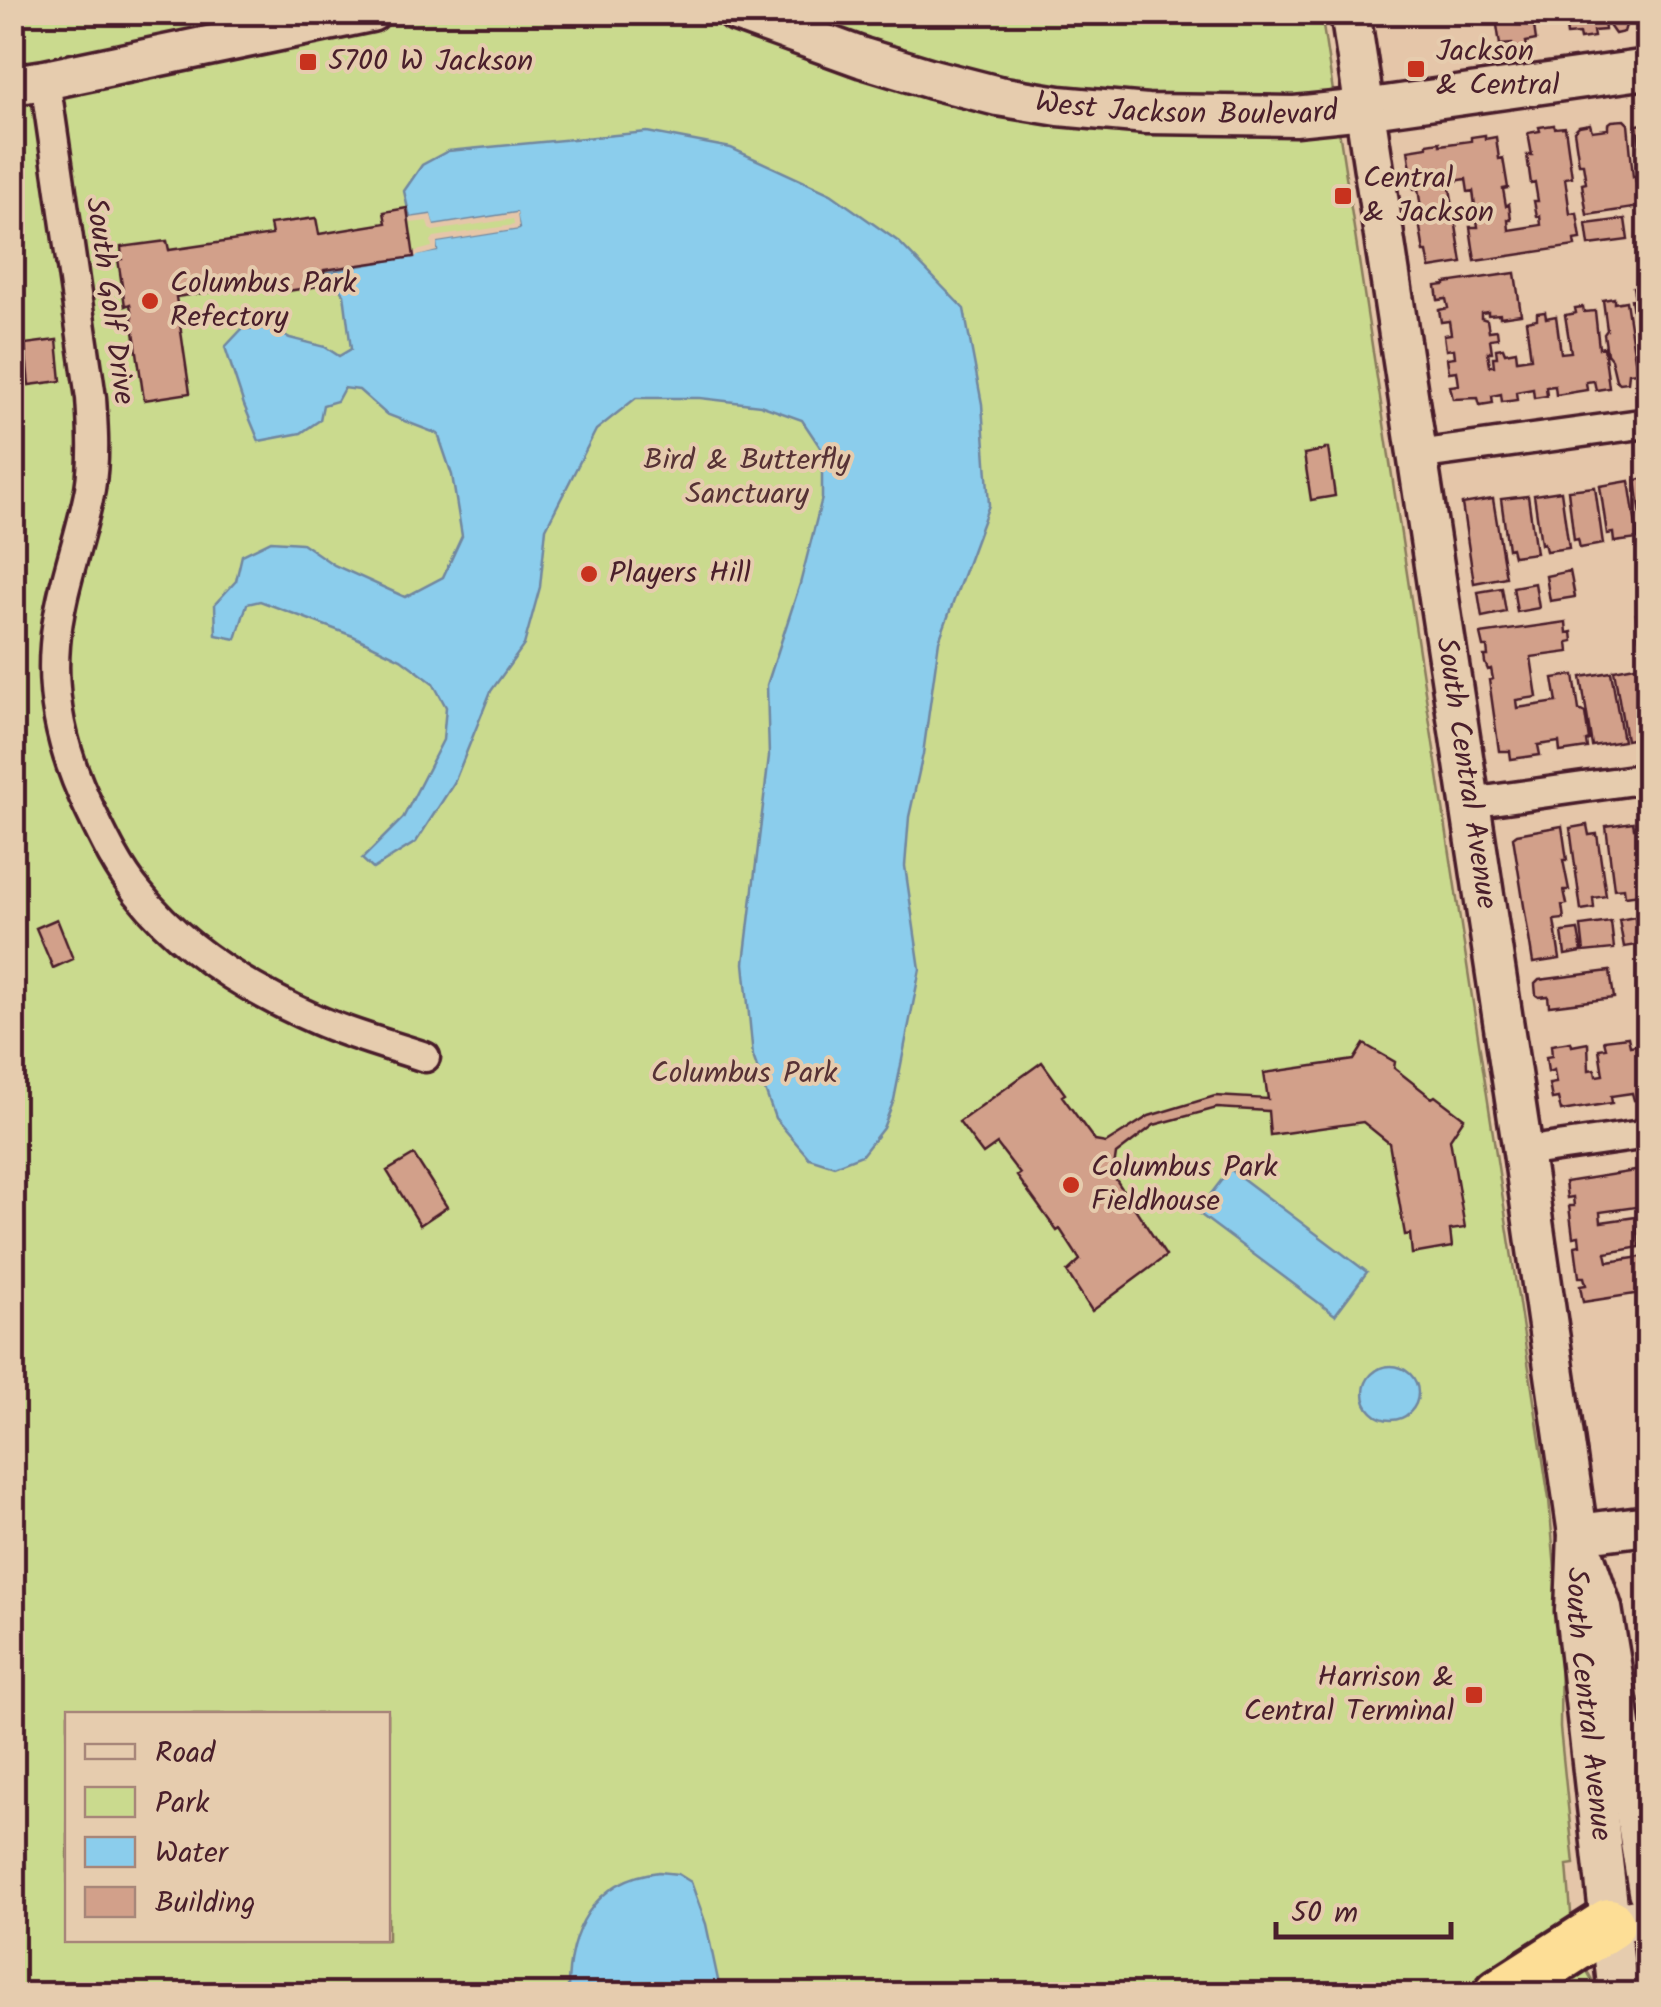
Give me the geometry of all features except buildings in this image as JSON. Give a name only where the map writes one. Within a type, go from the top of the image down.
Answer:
[{"type":"highway","points":[[1500,1994],[1629,1920]]},
{"type":"street","points":[[29,82],[370,12]]},
{"type":"street","name":"West Jackson Boulevard","points":[[736,12],[932,80],[1058,106],[1146,114],[1296,116],[1648,69]]},
{"type":"street","name":"South Central Avenue","points":[[1350,12],[1578,1534],[1602,1608],[1648,1890]]},
{"type":"street","name":"South Golf Drive","points":[[29,82],[90,398],[94,446],[90,490],[64,591],[54,650],[58,709],[66,754],[77,784],[102,836],[137,892],[176,933],[224,969],[318,1021],[425,1057]]},
{"type":"street","points":[[1417,456],[1648,423]]},
{"type":"street","points":[[1470,802],[1648,778]]},
{"type":"street","points":[[1523,1152],[1648,1134]]},
{"type":"street","points":[[1578,1534],[1648,1524]]},
{"type":"street","name":"South Central Avenue","points":[[1578,1534],[1575,1611],[1629,1920],[1618,1994]]},
{"type":"green space","name":"Columbus Park","points":[[12,13],[1321,13],[1549,1499],[1561,1640],[1560,1728],[1574,1864],[1567,1865],[1572,1925],[1546,1950],[1471,1994],[13,1994]]},
{"type":"green space","points":[[1582,1962],[1592,1980],[1594,1994],[1525,1994]]},
{"type":"water","points":[[647,132],[731,148],[831,194],[899,242],[964,309],[982,404],[989,505],[939,641],[923,754],[909,817],[905,866],[920,969],[894,1100],[883,1128],[862,1155],[834,1166],[809,1158],[775,1118],[753,1056],[744,963],[769,756],[767,685],[800,584],[822,498],[822,450],[802,420],[760,405],[700,398],[636,398],[596,430],[546,528],[540,587],[524,645],[491,691],[454,783],[416,842],[373,869],[362,859],[403,818],[443,740],[446,707],[433,683],[401,659],[353,636],[260,601],[247,604],[236,639],[216,635],[215,604],[236,581],[242,555],[271,541],[302,543],[334,565],[405,597],[443,577],[462,536],[452,475],[438,434],[386,414],[359,390],[344,388],[337,401],[323,405],[320,420],[301,433],[259,441],[225,347],[242,329],[267,328],[325,347],[339,356],[351,349],[344,294],[327,272],[437,251],[436,242],[519,229],[516,213],[433,226],[430,215],[410,218],[404,191],[422,165],[448,151]]},
{"type":"water","points":[[1230,1169],[1367,1272],[1335,1315],[1197,1212]]},
{"type":"water","points":[[1391,1366],[1410,1374],[1418,1393],[1410,1412],[1391,1420],[1372,1412],[1364,1393],[1372,1374]]},
{"type":"water","points":[[659,1872],[678,1874],[691,1882],[706,1924],[721,1994],[568,1994],[573,1950],[588,1912],[617,1885]]},
{"type":"pier","points":[[517,213],[519,229],[437,242],[437,251],[414,257],[413,252],[432,247],[434,237],[514,225],[513,219],[433,231],[427,221],[411,223],[410,218],[431,215],[434,226]]},
{"type":"place","name":"5700 W Jackson","points":[[308,62]]},
{"type":"place","name":"Jackson & Central","points":[[1416,69]]},
{"type":"place","name":"Central & Jackson","points":[[1343,196]]},
{"type":"place","name":"Columbus Park Refectory","points":[[150,301]]},
{"type":"place","name":"Players Hill","points":[[589,574]]},
{"type":"place","name":"Columbus Park Fieldhouse","points":[[1071,1185]]},
{"type":"place","name":"Harrison & Central Terminal","points":[[1474,1695]]},
{"type":"park label","name":"Bird & Butterfly Sanctuary","points":[[747,478]]}]
